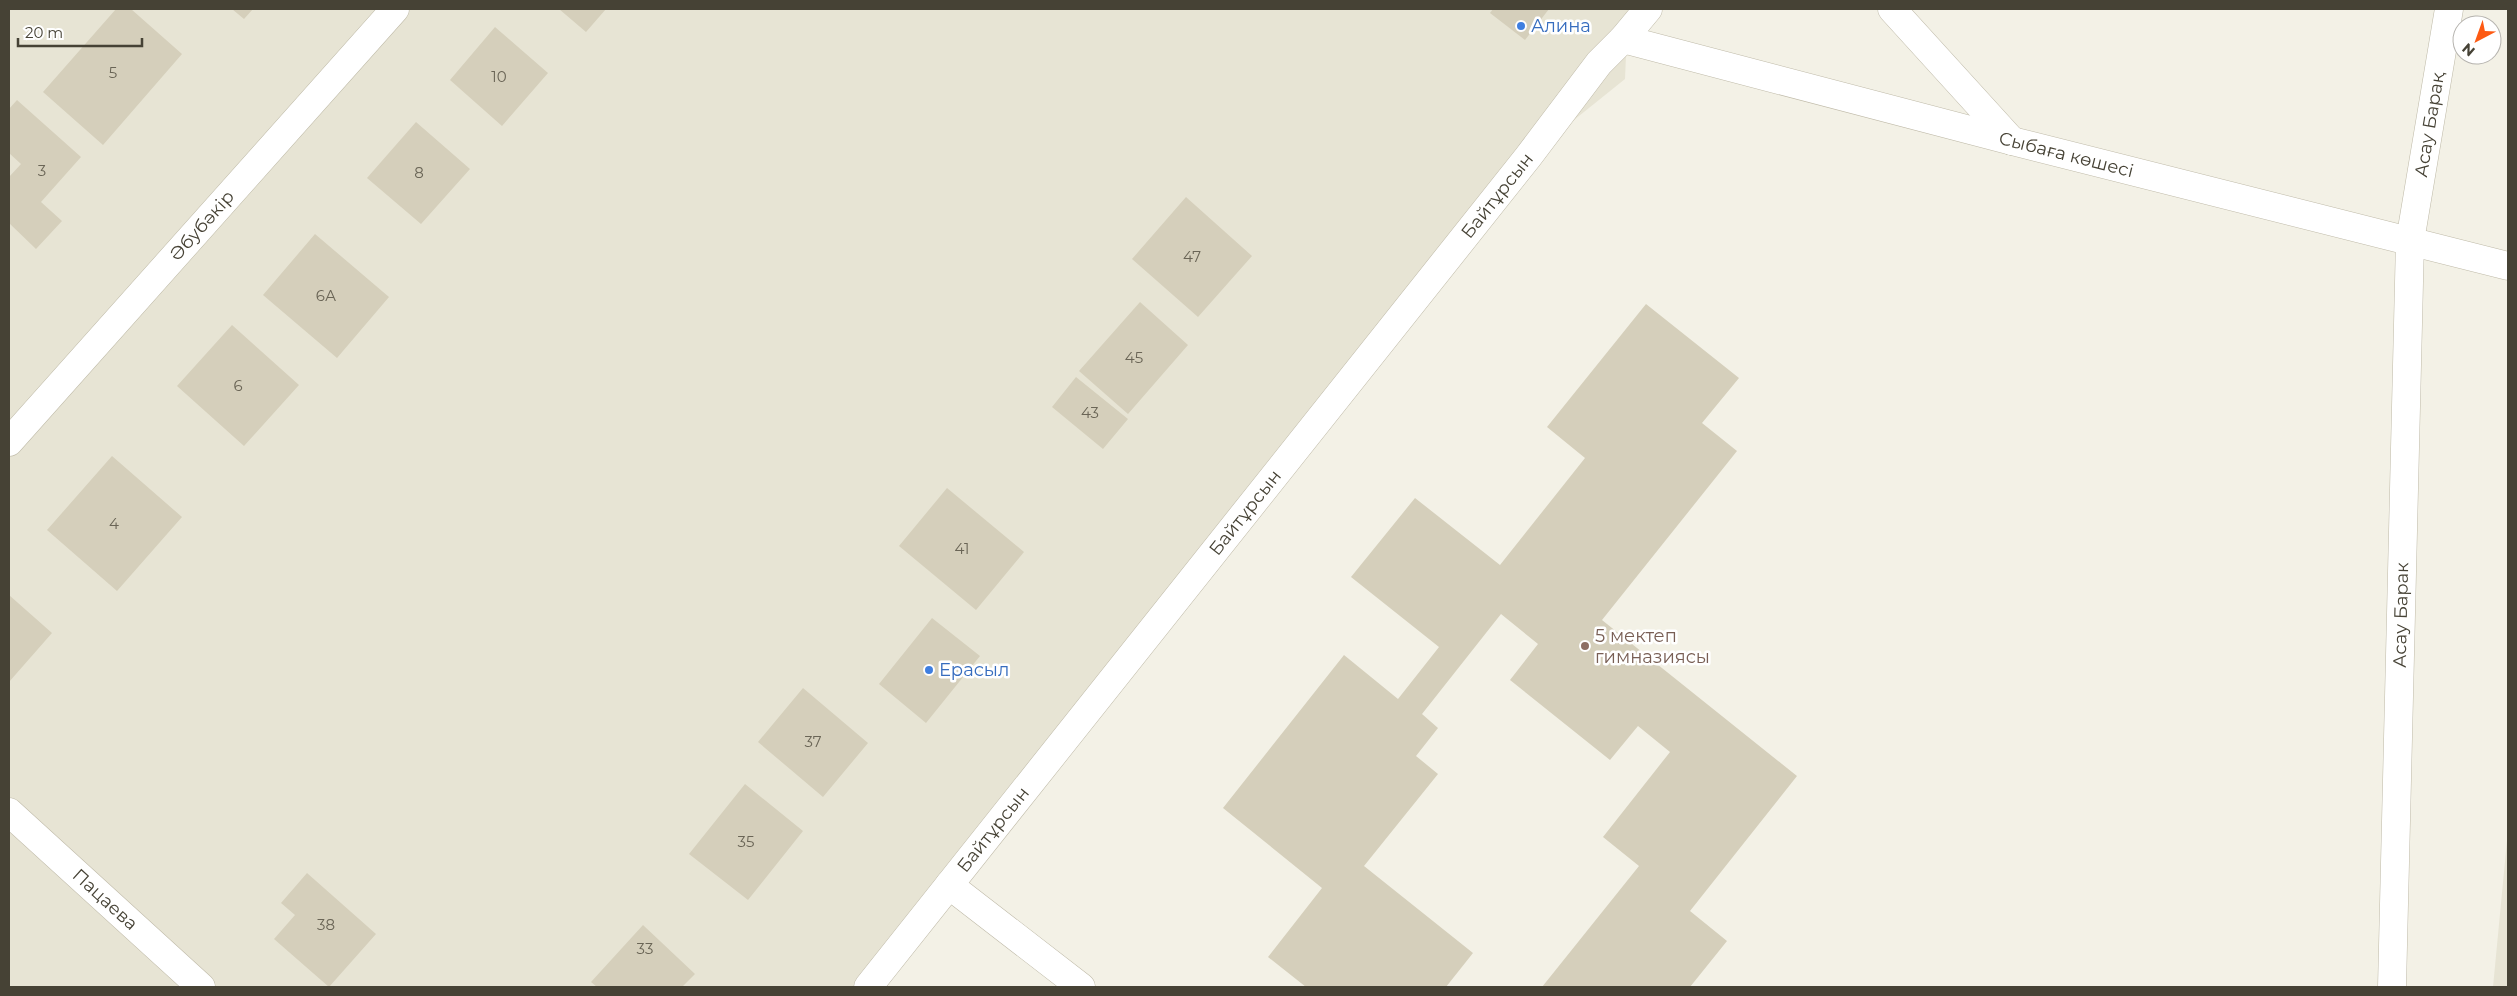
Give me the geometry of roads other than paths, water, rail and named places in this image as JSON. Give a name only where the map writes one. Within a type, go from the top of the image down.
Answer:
[{"type":"street","name":"Әбубәкір","points":[[9,442],[395,9]]},
{"type":"street","name":"Байтұрсын","points":[[868,987],[1516,173],[1599,63],[1623,39],[1648,9]]},
{"type":"street","points":[[1892,9],[2012,142]]},
{"type":"street","name":"Асау Барақ","points":[[2410,241],[2449,9]]},
{"type":"street","name":"Сыбаға көшесі","points":[[1623,39],[2012,142],[2508,266]]},
{"type":"street","name":"Асау Барак","points":[[2392,987],[2410,241]]},
{"type":"street","name":"Пацаева","points":[[9,812],[201,987]]},
{"type":"street","points":[[949,885],[1081,987]]},
{"type":"place","name":"Алина","points":[[1521,26]]},
{"type":"place","name":"5 мектеп гимназиясы","points":[[1585,646]]},
{"type":"place","name":"Ерасыл","points":[[929,670]]}]
